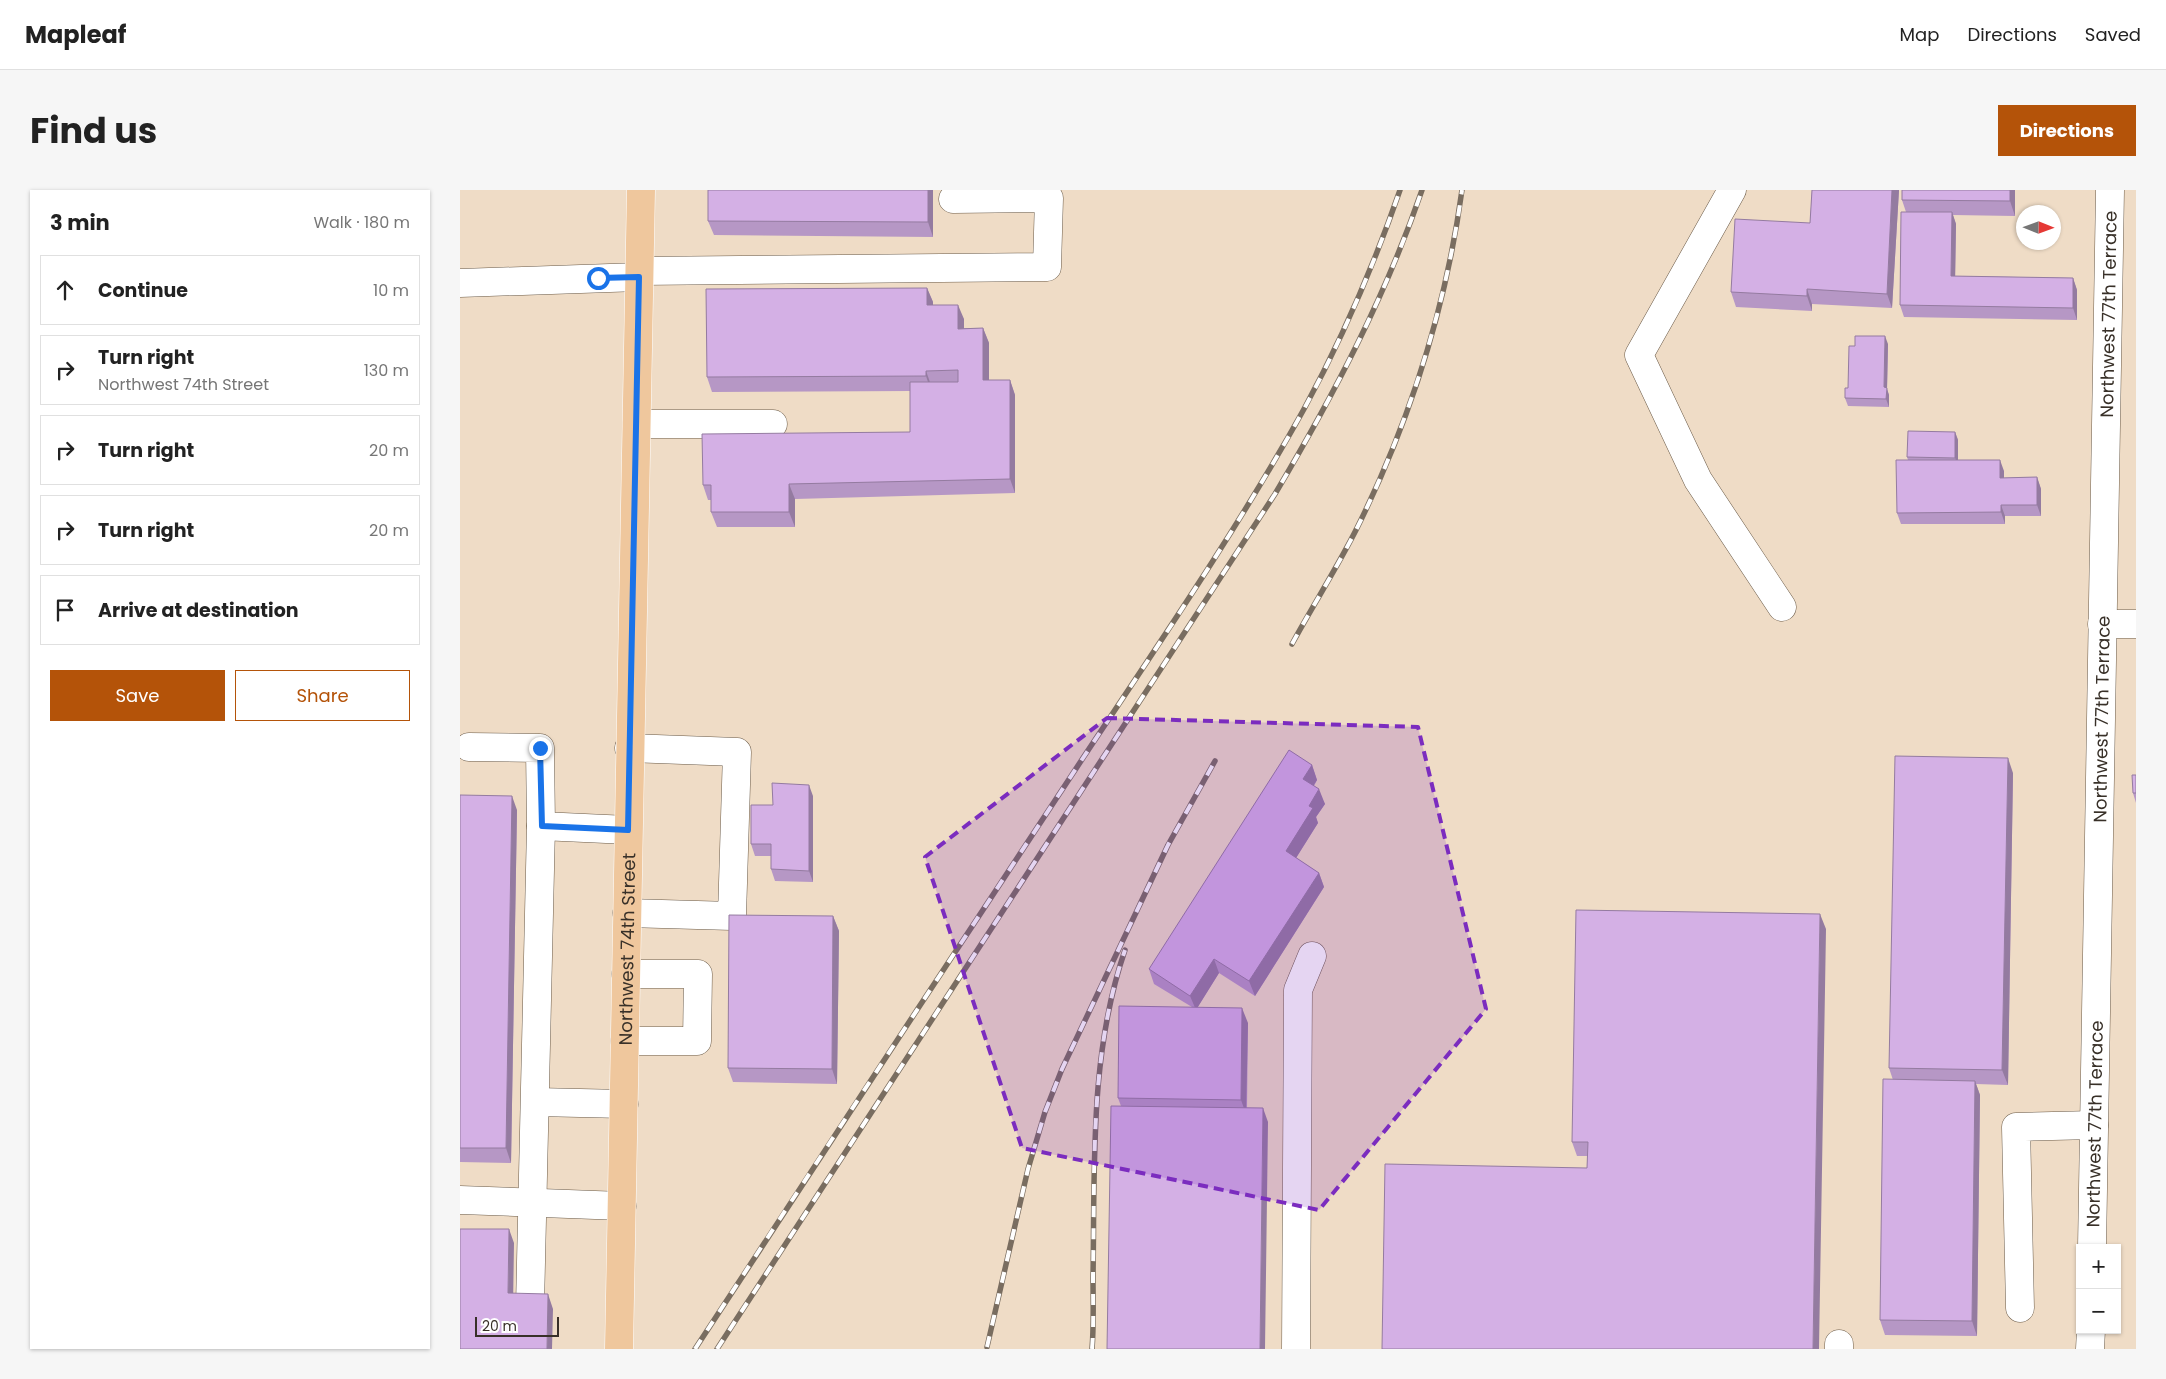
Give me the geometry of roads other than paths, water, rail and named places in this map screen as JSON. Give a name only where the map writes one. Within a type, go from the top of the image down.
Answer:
[{"type":"main road","name":"Northwest 74th Street","points":[[619,1349],[641,190]]},
{"type":"street","points":[[1732,190],[1639,355],[1698,480],[1782,607]]},
{"type":"street","name":"Northwest 77th Terrace","points":[[2092,1244],[2110,190]]},
{"type":"street","points":[[460,283],[639,274],[1047,268],[1049,194],[953,199]]},
{"type":"street","points":[[637,424],[773,424]]},
{"type":"street","points":[[2102,624],[2136,624]]},
{"type":"street","points":[[469,747],[540,748],[542,826],[530,1306]]},
{"type":"street","points":[[628,913],[732,916],[737,752],[629,748]]},
{"type":"street","points":[[542,826],[628,830]]},
{"type":"street","points":[[1296,1349],[1298,990],[1312,956]]},
{"type":"street","points":[[625,1041],[697,1041],[698,974],[626,974]]},
{"type":"street","points":[[536,1102],[624,1104]]},
{"type":"street","points":[[2020,1308],[2016,1127],[2094,1125]]},
{"type":"street","points":[[460,1200],[622,1206]]},
{"type":"street","points":[[2090,1334],[2090,1349]]},
{"type":"railway","points":[[695,1349],[1168,631],[1252,499],[1304,409],[1344,329],[1368,274],[1400,190]]},
{"type":"railway","points":[[717,1349],[1275,494],[1337,383],[1375,308],[1422,190]]},
{"type":"railway","points":[[1292,644],[1357,528],[1376,488],[1409,406],[1423,364],[1446,277],[1462,190]]},
{"type":"railway","points":[[987,1347],[1028,1169],[1045,1112],[1062,1069],[1168,845],[1215,761]]},
{"type":"railway","points":[[1092,1349],[1096,1112],[1105,1030],[1113,990],[1125,950]]}]
